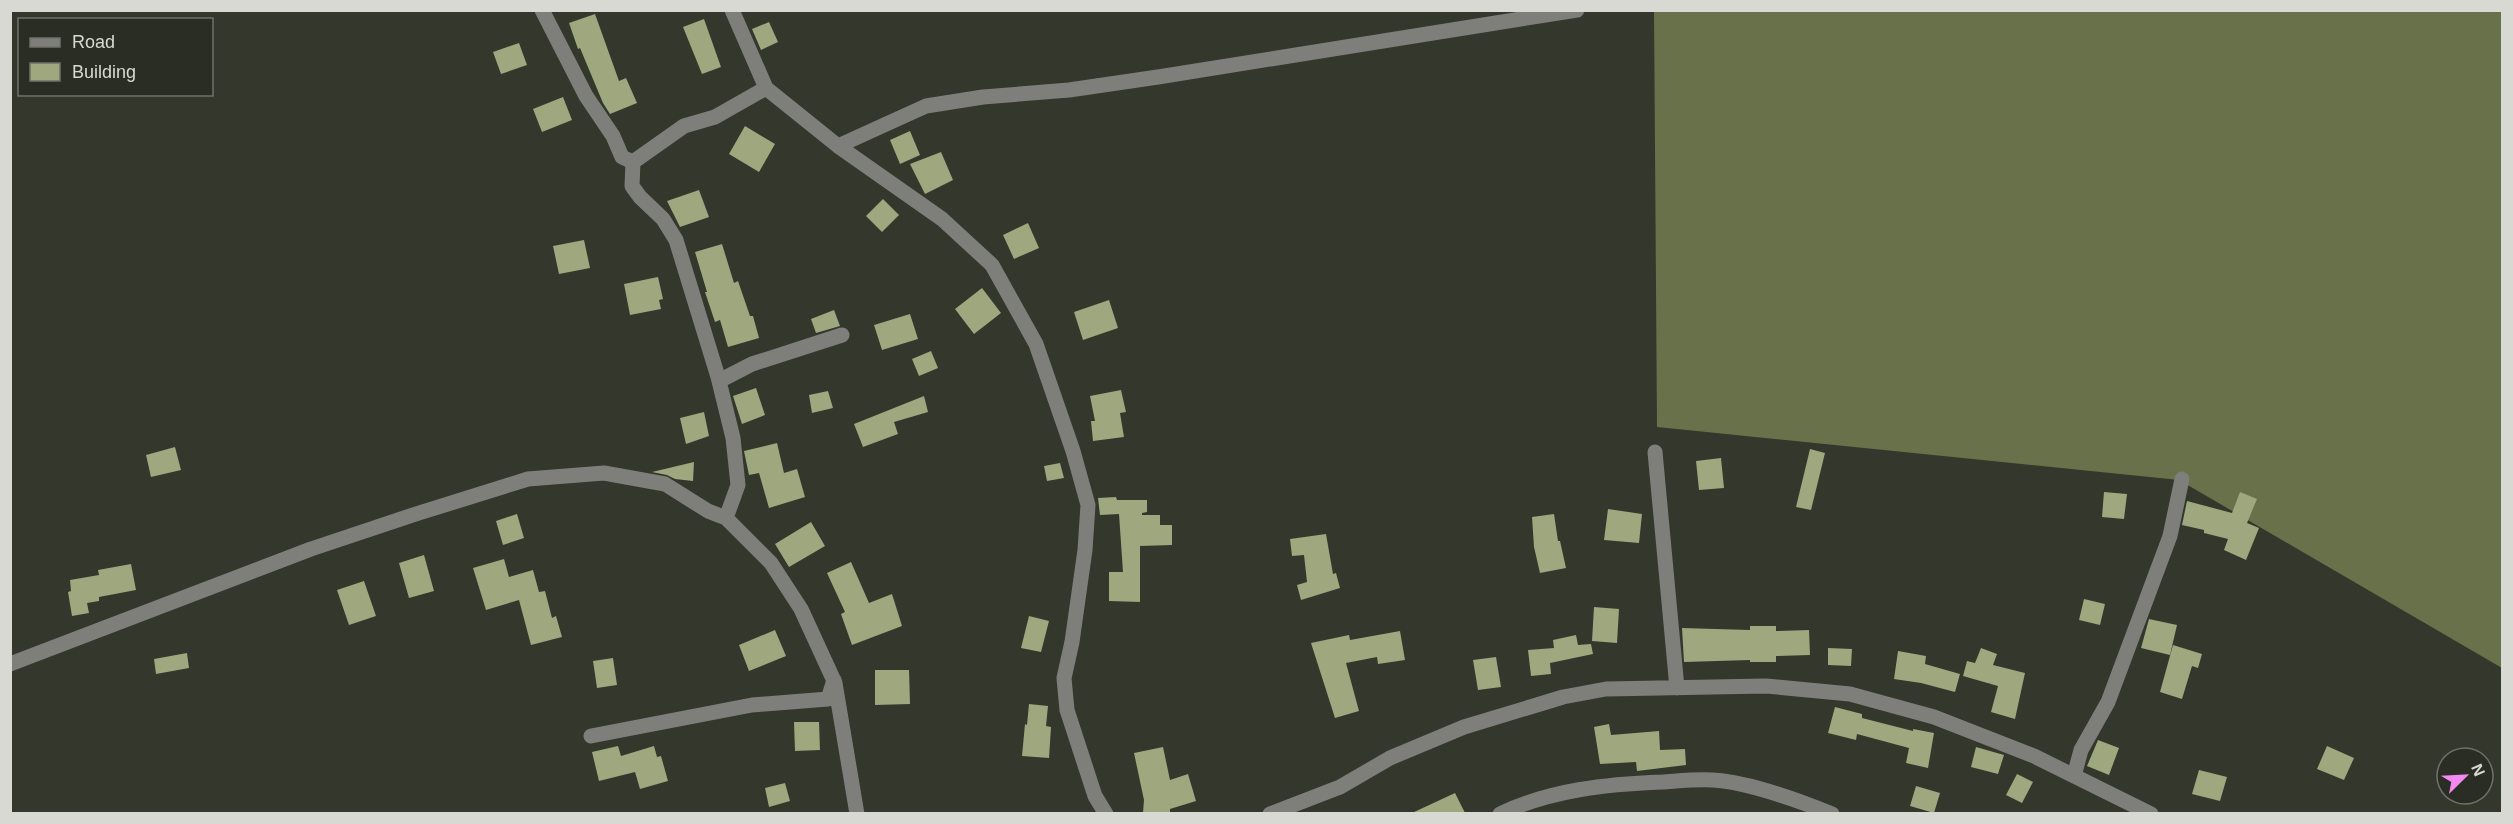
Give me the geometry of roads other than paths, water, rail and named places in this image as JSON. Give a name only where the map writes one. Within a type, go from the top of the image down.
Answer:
[{"type":"street","points":[[542,10],[586,96],[613,136],[622,157],[633,162]]},
{"type":"street","points":[[732,10],[766,88],[838,146],[942,219],[992,265],[1036,344],[1073,450],[1088,505],[1085,550],[1072,642],[1064,678],[1067,710],[1095,796],[1106,813]]},
{"type":"street","points":[[838,146],[926,106],[983,96],[1069,90],[1158,77],[1577,10]]},
{"type":"street","points":[[633,162],[684,126],[715,117],[766,88]]},
{"type":"street","points":[[633,162],[632,186],[640,198],[663,219],[676,240],[733,438],[738,485],[726,518]]},
{"type":"street","points":[[718,381],[752,364],[842,335]]},
{"type":"street","points":[[1655,452],[1677,688]]},
{"type":"street","points":[[10,664],[312,549],[528,479],[604,472],[665,484],[708,511],[726,518],[771,563],[801,609],[834,680],[857,813]]},
{"type":"street","points":[[2074,776],[2081,750],[2108,702],[2170,536],[2182,479]]},
{"type":"street","points":[[591,736],[752,705],[828,699],[834,680]]},
{"type":"street","points":[[1270,813],[1340,787],[1390,758],[1475,723],[1563,697],[1606,689],[1766,686],[1850,694],[1934,717],[2034,756],[2151,813]]},
{"type":"street","points":[[1500,813],[1515,806],[1554,795],[1591,788],[1630,783],[1714,780],[1779,795],[1832,813]]}]
